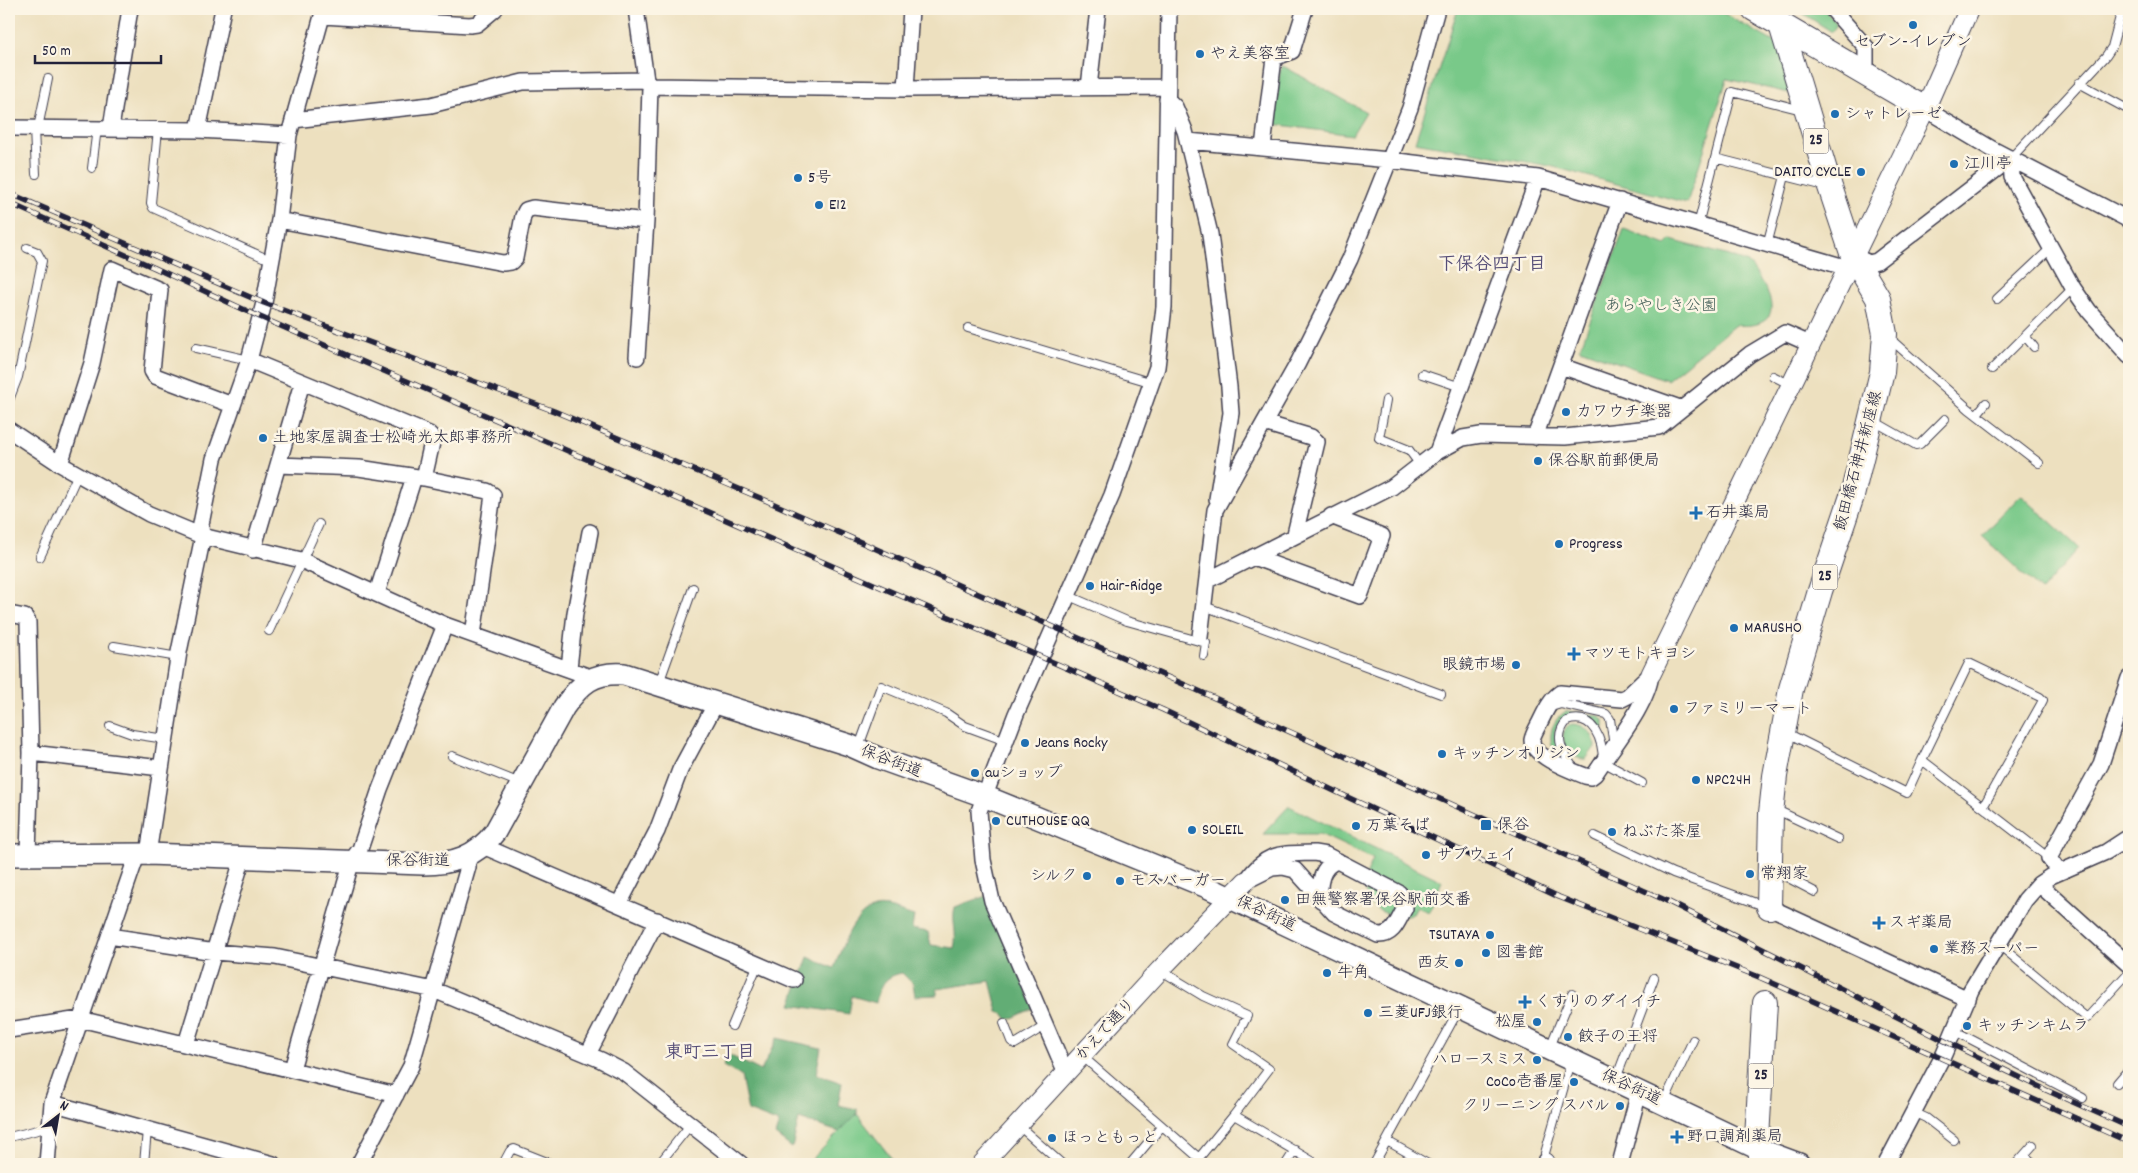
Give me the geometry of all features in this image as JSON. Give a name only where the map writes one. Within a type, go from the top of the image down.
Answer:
[{"type":"main road","points":[[1754,9],[1781,17],[1866,74],[1925,108]]},
{"type":"main road","name":"飯田橋石神井新座線","points":[[1769,907],[1768,872],[1771,813],[1791,689],[1820,591],[1852,496],[1882,372],[1885,334],[1878,298],[1850,262],[1781,17]]},
{"type":"main road","name":"保谷街道","points":[[18,855],[142,854],[438,864],[455,862],[475,851],[495,832],[564,707],[576,690],[593,678],[606,674],[624,674],[858,749],[984,796],[1231,898],[1639,1092],[1762,1157],[1799,1164]]},
{"type":"main road","name":"25","points":[[1762,1157],[1757,1138],[1765,1003]]},
{"type":"street","points":[[104,128],[130,9]]},
{"type":"street","points":[[198,130],[223,9]]},
{"type":"street","points":[[47,1164],[52,1103],[109,936],[142,854],[161,768],[178,657],[202,536],[201,524],[214,459],[232,405],[250,360],[273,259],[289,135],[323,12],[470,26],[477,24],[495,9]]},
{"type":"street","points":[[636,9],[648,83],[646,221],[637,357]]},
{"type":"street","points":[[906,89],[911,9]]},
{"type":"street","points":[[1089,87],[1098,9]]},
{"type":"street","points":[[1066,1073],[992,902],[983,860],[978,816],[1006,741],[1112,495],[1153,382],[1162,337],[1164,307],[1169,9]]},
{"type":"street","points":[[1263,147],[1274,58],[1292,51],[1305,9]]},
{"type":"street","points":[[1215,510],[1298,363],[1342,274],[1410,108],[1437,9]]},
{"type":"street","points":[[1832,9],[1866,47],[1866,74]]},
{"type":"street","points":[[1651,674],[1650,687],[1614,747],[1591,777],[1545,757],[1534,748],[1532,742],[1534,735],[1545,711],[1554,697],[1560,693],[1622,699],[1628,696],[1651,674],[1925,108],[1968,9]]},
{"type":"street","points":[[293,120],[431,105],[523,82],[906,89],[1089,87],[1167,93]]},
{"type":"street","points":[[1167,93],[1176,107],[1188,142],[1210,234],[1231,413],[1215,510],[1200,639]]},
{"type":"street","points":[[1925,108],[2010,158],[2129,220]]},
{"type":"street","points":[[9,128],[198,130],[289,135]]},
{"type":"street","points":[[1188,142],[1263,147],[1538,178],[1767,245],[1850,262],[1869,263],[1877,261],[2010,158]]},
{"type":"street","points":[[2010,158],[2012,178],[2074,288],[2089,310],[2129,356]]},
{"type":"street","points":[[1437,452],[1538,178]]},
{"type":"street","points":[[1535,437],[1620,201]]},
{"type":"street","points":[[279,220],[503,263],[511,262],[515,258],[523,216],[526,210],[533,208],[646,221]]},
{"type":"street","points":[[60,464],[92,363],[112,269],[156,286],[160,290],[152,371],[154,376],[232,405]]},
{"type":"street","points":[[1208,580],[1294,534],[1392,487],[1437,452],[1463,438],[1481,435],[1565,437],[1659,426],[1750,354],[1785,333],[1810,344]]},
{"type":"street","points":[[250,360],[429,434],[433,438],[434,444],[419,478],[376,593]]},
{"type":"street","points":[[1561,366],[1680,408]]},
{"type":"street","points":[[253,550],[302,382]]},
{"type":"street","points":[[1264,422],[1311,437],[1318,442],[1294,534]]},
{"type":"street","points":[[9,430],[60,464],[149,514],[202,536],[253,550],[301,560],[445,625],[593,678]]},
{"type":"street","points":[[278,464],[359,468],[487,491],[493,495],[473,635]]},
{"type":"street","points":[[1253,557],[1360,596],[1382,536],[1331,516]]},
{"type":"street","points":[[569,668],[575,613],[590,532]]},
{"type":"street","points":[[9,614],[24,617],[28,622],[31,753],[18,855]]},
{"type":"street","points":[[292,1069],[352,860],[360,850],[380,789],[445,625]]},
{"type":"street","points":[[2059,872],[2049,858],[2101,764],[2129,678]]},
{"type":"street","points":[[619,904],[658,831],[680,770],[716,703]]},
{"type":"street","points":[[31,753],[161,768]]},
{"type":"street","points":[[1886,1164],[1954,1031],[1971,990],[2025,900],[2039,884],[2059,872],[2124,841]]},
{"type":"street","points":[[359,1164],[410,1066],[434,990],[468,866],[475,851],[619,904],[794,980]]},
{"type":"street","points":[[1314,853],[1326,855],[1399,893],[1404,900],[1405,908],[1391,932],[1378,935],[1334,913],[1295,870],[1283,867],[1272,868],[1246,882],[1256,867],[1265,859],[1278,854],[1314,853]]},
{"type":"street","points":[[186,1044],[243,857]]},
{"type":"street","points":[[1321,900],[1320,883],[1324,871],[1331,862],[1338,861]]},
{"type":"street","name":"かえで通り","points":[[982,1164],[1160,970],[1246,882]]},
{"type":"street","points":[[2039,884],[2129,965]]},
{"type":"street","points":[[1769,907],[1968,999]]},
{"type":"street","points":[[588,1054],[657,920]]},
{"type":"street","points":[[109,936],[215,952],[274,957],[434,990],[588,1054],[624,1072],[741,1164]]},
{"type":"street","points":[[9,1030],[80,1019],[396,1095]]},
{"type":"street","points":[[1620,1164],[1639,1092]]},
{"type":"street","points":[[52,1103],[273,1164]]},
{"type":"lane","points":[[9,16],[10,9]]},
{"type":"lane","points":[[2010,158],[2112,48],[2122,9]]},
{"type":"lane","points":[[36,174],[36,128],[48,79]]},
{"type":"lane","points":[[2079,83],[2129,110]]},
{"type":"lane","points":[[1698,225],[1732,92],[1806,111]]},
{"type":"lane","points":[[92,168],[104,128]]},
{"type":"lane","points":[[158,129],[151,203],[154,208],[263,258],[273,259]]},
{"type":"lane","points":[[1715,158],[1830,188]]},
{"type":"lane","points":[[1767,245],[1785,176]]},
{"type":"lane","points":[[9,400],[18,377],[42,261],[36,252],[27,248]]},
{"type":"lane","points":[[1997,299],[2051,248]]},
{"type":"lane","points":[[1992,369],[2074,288]]},
{"type":"lane","points":[[968,328],[1153,382]]},
{"type":"lane","points":[[1885,334],[1977,414],[2039,463]]},
{"type":"lane","points":[[2024,336],[2034,347]]},
{"type":"lane","points":[[196,348],[250,360]]},
{"type":"lane","points":[[1422,374],[1461,387]]},
{"type":"lane","points":[[1773,376],[1790,385]]},
{"type":"lane","points":[[1386,400],[1378,438],[1409,450],[1420,465]]},
{"type":"lane","points":[[1977,414],[1986,403]]},
{"type":"lane","points":[[1871,419],[1916,444],[1920,444],[1945,419]]},
{"type":"lane","points":[[40,557],[78,474]]},
{"type":"lane","points":[[269,631],[319,524]]},
{"type":"lane","points":[[658,685],[693,588]]},
{"type":"lane","points":[[1069,596],[1126,621],[1200,639],[1206,643],[1204,656]]},
{"type":"lane","points":[[1204,606],[1441,694]]},
{"type":"lane","points":[[114,646],[178,657]]},
{"type":"lane","points":[[1783,731],[1907,793],[1969,663],[2040,697],[2042,700],[1983,807]]},
{"type":"lane","points":[[858,749],[881,686],[946,713],[966,726],[1006,741]]},
{"type":"lane","points":[[1545,711],[1561,704],[1601,711],[1610,719],[1614,747]]},
{"type":"lane","points":[[1577,772],[1560,745],[1560,731],[1567,721],[1573,719],[1584,720],[1594,729],[1601,742],[1603,762],[1642,783]]},
{"type":"lane","points":[[110,726],[123,729],[132,734],[166,739]]},
{"type":"lane","points":[[452,756],[521,784]]},
{"type":"lane","points":[[1922,760],[2049,858]]},
{"type":"lane","points":[[1771,813],[1781,812],[1838,840]]},
{"type":"lane","points":[[1595,836],[1673,873],[1769,907]]},
{"type":"lane","points":[[2124,841],[2129,857]]},
{"type":"lane","points":[[1768,872],[1777,872],[1816,892]]},
{"type":"lane","points":[[1998,944],[2087,1018],[2129,972]]},
{"type":"lane","points":[[732,1026],[758,964]]},
{"type":"lane","points":[[1082,1056],[1162,1126],[1196,1161],[1269,1069],[1233,1044],[1247,1016],[1203,996],[1160,970]]},
{"type":"lane","points":[[1616,1081],[1654,978]]},
{"type":"lane","points":[[1549,1049],[1572,994]]},
{"type":"lane","points":[[1374,1164],[1460,1007]]},
{"type":"lane","points":[[1004,1023],[1010,1041],[1015,1044],[1045,1026]]},
{"type":"lane","points":[[1954,1031],[2083,1098]]},
{"type":"lane","points":[[1663,1104],[1693,1040]]},
{"type":"lane","points":[[1545,1163],[1545,1153],[1572,1060]]},
{"type":"lane","points":[[2117,1083],[2129,1069]]},
{"type":"lane","points":[[1913,1112],[1926,1118],[1954,1140]]},
{"type":"lane","points":[[1234,1115],[1317,1164]]},
{"type":"lane","points":[[659,1164],[691,1124]]},
{"type":"lane","points":[[1018,1125],[1062,1164]]},
{"type":"lane","points":[[1130,1164],[1162,1126]]},
{"type":"lane","points":[[9,1137],[50,1127]]},
{"type":"lane","points":[[144,1164],[147,1130]]},
{"type":"lane","points":[[1387,1141],[1428,1164]]},
{"type":"lane","points":[[2016,1164],[2033,1145]]},
{"type":"lane","points":[[502,1164],[510,1151],[518,1150],[552,1164]]},
{"type":"lane","points":[[1286,1164],[1295,1150]]},
{"type":"lane","points":[[2024,1155],[2034,1164]]},
{"type":"green space","points":[[1458,9],[1716,9],[1781,46],[1789,93],[1727,79],[1687,203],[1550,166],[1415,142]]},
{"type":"green space","points":[[1796,9],[1824,9],[1837,24],[1832,32]]},
{"type":"green space","points":[[1283,66],[1366,112],[1352,135],[1274,124],[1280,71]]},
{"type":"green space","name":"あらやしき公園","points":[[1624,229],[1666,245],[1671,240],[1744,261],[1755,272],[1766,291],[1771,308],[1769,315],[1765,320],[1757,324],[1735,325],[1667,380],[1580,349]]},
{"type":"green space","points":[[2021,495],[2079,548],[2041,591],[1982,536]]},
{"type":"green space","points":[[1567,711],[1598,716],[1604,720],[1604,728],[1601,730],[1590,719],[1583,716],[1570,716],[1559,724],[1555,732],[1558,750],[1552,745],[1552,730],[1559,717]]},
{"type":"green space","points":[[1572,724],[1585,728],[1595,742],[1595,747],[1586,759],[1574,756],[1565,745],[1564,733],[1566,728]]},
{"type":"green space","points":[[1289,806],[1442,881],[1429,912],[1417,907],[1413,914],[1398,915],[1382,912],[1376,908],[1370,903],[1365,888],[1366,877],[1373,859],[1320,834],[1263,834]]},
{"type":"green space","points":[[986,896],[1034,1008],[1008,1020],[1004,1014],[998,1012],[990,981],[937,989],[937,995],[915,996],[913,984],[902,973],[887,979],[881,987],[876,1003],[852,996],[849,1014],[791,1005],[808,957],[834,968],[848,933],[860,917],[867,912],[880,907],[914,916],[912,929],[928,932],[931,945],[954,948],[955,907]]},
{"type":"green space","points":[[777,1038],[821,1048],[816,1074],[842,1083],[838,1105],[857,1109],[857,1114],[839,1132],[799,1119],[792,1148],[775,1135],[779,1123],[748,1111],[741,1076],[723,1066],[729,1055],[761,1071]]},
{"type":"green space","points":[[857,1114],[896,1164],[808,1164],[810,1161]]},
{"type":"railway","points":[[9,193],[264,303],[554,411],[765,500],[1190,687],[1665,900],[1949,1043],[2046,1090],[2129,1127]]},
{"type":"railway","points":[[9,203],[260,317],[1163,710],[1559,897],[1759,977],[2129,1142]]},
{"type":"place","name":"セブン-イレブン","points":[[1913,25]]},
{"type":"place","name":"やえ美容室","points":[[1200,54]]},
{"type":"place","name":"シャトレーゼ","points":[[1835,114]]},
{"type":"place","name":"江川亭","points":[[1954,164]]},
{"type":"place","name":"DAITO CYCLE","points":[[1861,172]]},
{"type":"place","name":"5号","points":[[798,178]]},
{"type":"place","name":"E12","points":[[819,205]]},
{"type":"place","name":"カワウチ楽器","points":[[1566,412]]},
{"type":"place","name":"土地家屋調査士松崎光太郎事務所","points":[[263,438]]},
{"type":"place","name":"保谷駅前郵便局","points":[[1538,461]]},
{"type":"place","name":"石井薬局","points":[[1696,513]]},
{"type":"place","name":"Progress","points":[[1559,544]]},
{"type":"place","name":"Hair-Ridge","points":[[1090,586]]},
{"type":"place","name":"MARUSHO","points":[[1734,628]]},
{"type":"place","name":"マツモトキヨシ","points":[[1574,654]]},
{"type":"place","name":"眼鏡市場","points":[[1516,665]]},
{"type":"place","name":"ファミリーマート","points":[[1674,709]]},
{"type":"place","name":"Jeans Rocky","points":[[1025,743]]},
{"type":"place","name":"キッチンオリジン","points":[[1442,754]]},
{"type":"place","name":"auショップ","points":[[975,773]]},
{"type":"place","name":"NPC24H","points":[[1696,780]]},
{"type":"place","name":"CUTHOUSE QQ","points":[[996,821]]},
{"type":"place","name":"保谷","points":[[1486,825]]},
{"type":"place","name":"万葉そば","points":[[1356,826]]},
{"type":"place","name":"SOLEIL","points":[[1192,830]]},
{"type":"place","name":"ねぶた茶屋","points":[[1612,832]]},
{"type":"place","name":"サブウェイ","points":[[1426,855]]},
{"type":"place","name":"常翔家","points":[[1750,874]]},
{"type":"place","name":"シルク","points":[[1087,876]]},
{"type":"place","name":"モスバーガー","points":[[1120,881]]},
{"type":"place","name":"田無警察署保谷駅前交番","points":[[1285,900]]},
{"type":"place","name":"スギ薬局","points":[[1879,923]]},
{"type":"place","name":"TSUTAYA","points":[[1490,935]]},
{"type":"place","name":"業務スーパー","points":[[1934,949]]},
{"type":"place","name":"図書館","points":[[1486,953]]},
{"type":"place","name":"西友","points":[[1459,963]]},
{"type":"place","name":"牛角","points":[[1327,973]]},
{"type":"place","name":"くすりのダイイチ","points":[[1525,1002]]},
{"type":"place","name":"三菱UFJ銀行","points":[[1368,1013]]},
{"type":"place","name":"松屋","points":[[1537,1022]]},
{"type":"place","name":"キッチンキムラ","points":[[1967,1026]]},
{"type":"place","name":"餃子の王将","points":[[1568,1037]]},
{"type":"place","name":"ハロースミス","points":[[1537,1060]]},
{"type":"place","name":"CoCo壱番屋","points":[[1574,1082]]},
{"type":"place","name":"クリーニング スバル","points":[[1620,1106]]},
{"type":"place","name":"野口調剤薬局","points":[[1677,1137]]},
{"type":"place","name":"ほっともっと","points":[[1052,1138]]},
{"type":"district","name":"下保谷四丁目","points":[[1492,265]]},
{"type":"district","name":"東町三丁目","points":[[710,1053]]}]
